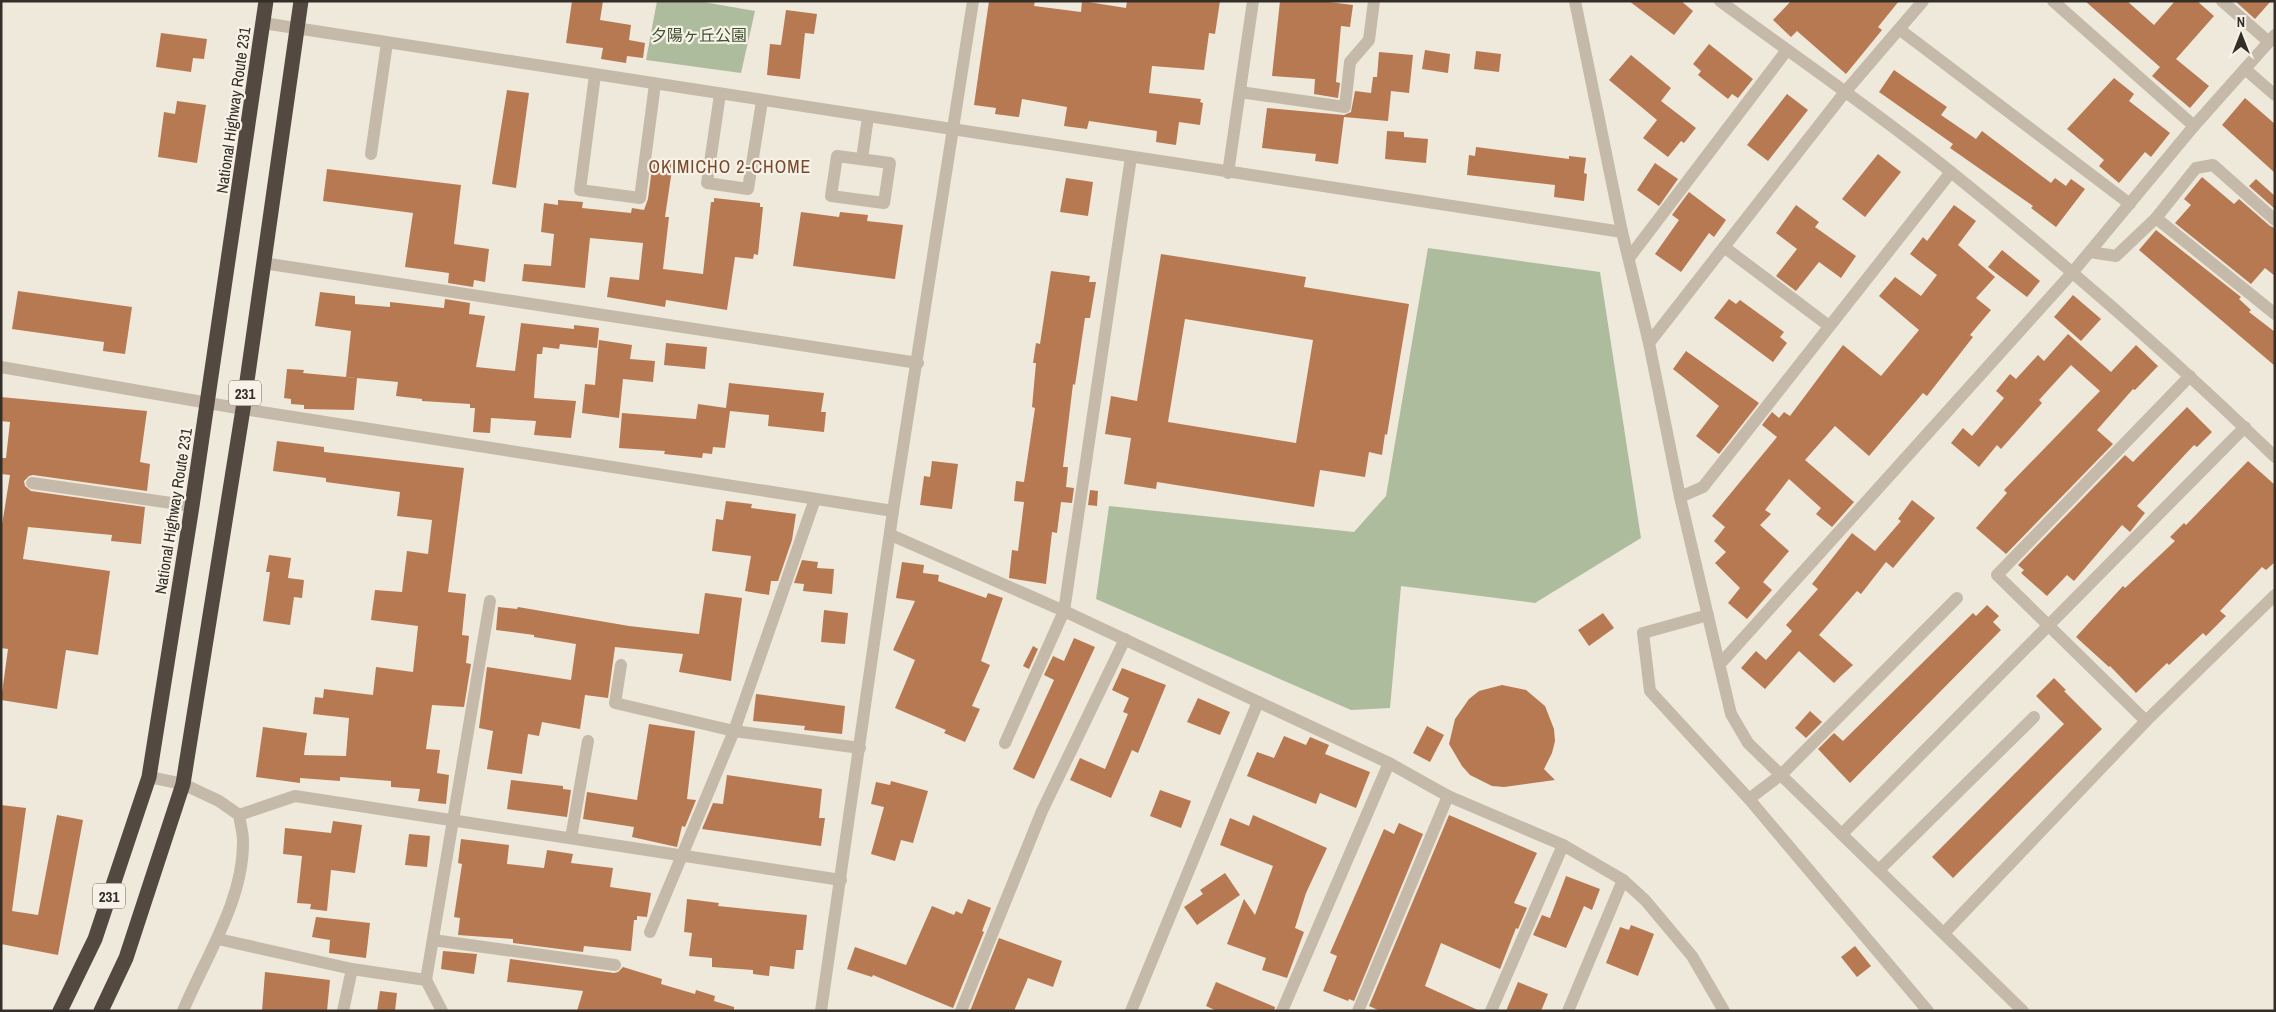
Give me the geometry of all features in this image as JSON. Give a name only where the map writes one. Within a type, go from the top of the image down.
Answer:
[{"type":"highway","name":"National Highway Route 231","points":[[60,1011],[95,939],[149,777],[208,402],[266,1]]},
{"type":"highway","name":"231","points":[[100,1011],[126,958],[183,784],[243,409],[301,1]]},
{"type":"street","points":[[821,1011],[891,536],[893,511],[918,363],[973,1]]},
{"type":"street","points":[[1228,173],[1253,1]]},
{"type":"street","points":[[1240,92],[1345,107],[1350,62],[1369,40],[1374,1]]},
{"type":"street","points":[[1574,1],[1622,232],[1649,343],[1680,497],[1731,714],[1748,743],[2024,1011]]},
{"type":"street","points":[[1720,1],[1951,172],[2072,273],[2190,376],[2275,457]]},
{"type":"street","points":[[1649,343],[1845,92],[1922,1]]},
{"type":"street","points":[[2053,1],[2194,126]]},
{"type":"street","points":[[1720,664],[2072,273],[2194,126],[2272,38],[2222,1]]},
{"type":"street","points":[[263,23],[1228,173],[1622,232]]},
{"type":"street","points":[[1898,29],[2130,204]]},
{"type":"street","points":[[370,154],[387,43]]},
{"type":"street","points":[[1629,258],[1787,50]]},
{"type":"street","points":[[2245,69],[2275,95]]},
{"type":"street","points":[[595,75],[580,190],[640,198],[655,84]]},
{"type":"street","points":[[720,94],[707,183],[723,186],[748,189],[762,100]]},
{"type":"street","points":[[862,159],[868,117]]},
{"type":"street","points":[[837,156],[862,159],[890,163],[884,203],[831,196],[837,156]]},
{"type":"street","points":[[1005,743],[1064,611],[1131,158]]},
{"type":"street","points":[[2090,252],[2116,256],[2156,218],[2196,168],[2213,165],[2275,220]]},
{"type":"street","points":[[1680,497],[1703,487],[1951,172]]},
{"type":"street","points":[[2156,218],[2275,314]]},
{"type":"street","points":[[1724,246],[1829,326]]},
{"type":"street","points":[[263,263],[918,363]]},
{"type":"street","points":[[1,367],[243,409],[893,511]]},
{"type":"street","points":[[2146,721],[1997,576],[2190,376]]},
{"type":"street","points":[[1842,834],[2245,427]]},
{"type":"street","points":[[32,484],[192,506]]},
{"type":"street","points":[[650,932],[734,731],[815,499]]},
{"type":"street","points":[[891,536],[1064,611],[1389,762],[1448,796],[1563,845],[1623,880],[1645,900],[1692,956],[1724,1011]]},
{"type":"street","points":[[1944,933],[2146,721],[2275,595]]},
{"type":"street","points":[[1749,799],[1782,774],[1956,598]]},
{"type":"street","points":[[442,1011],[426,980],[490,600]]},
{"type":"street","points":[[1708,615],[1644,633],[1650,691],[1749,799],[1928,1011]]},
{"type":"street","points":[[961,1011],[1042,811],[1125,640]]},
{"type":"street","points":[[621,664],[615,703],[734,731],[860,748]]},
{"type":"street","points":[[1131,1011],[1258,702]]},
{"type":"street","points":[[1879,870],[2034,717]]},
{"type":"street","points":[[571,838],[588,741]]},
{"type":"street","points":[[1282,1011],[1389,762]]},
{"type":"street","points":[[149,777],[183,784],[220,801],[239,814],[243,841],[238,877],[218,939],[184,1011]]},
{"type":"street","points":[[239,814],[295,796],[841,880]]},
{"type":"street","points":[[1358,1011],[1448,796]]},
{"type":"street","points":[[1491,1011],[1563,845]]},
{"type":"street","points":[[1568,1011],[1623,880]]},
{"type":"street","points":[[218,939],[352,969],[426,980]]},
{"type":"street","points":[[433,940],[615,965]]},
{"type":"street","points":[[343,1011],[352,969]]},
{"type":"green space","name":"夕陽ヶ丘公園","points":[[657,1],[698,1],[755,11],[741,73],[646,60]]},
{"type":"green space","points":[[1428,248],[1600,272],[1641,538],[1535,603],[1401,586],[1390,708],[1351,710],[1096,599],[1109,506],[1354,532],[1386,496]]},
{"type":"building","points":[[572,1],[603,1],[600,20],[631,25],[629,40],[645,43],[643,58],[627,56],[626,63],[601,59],[603,48],[566,43]]},
{"type":"building","points":[[989,1],[1035,1],[1034,6],[1081,12],[1082,1],[1126,8],[1127,1],[1220,1],[1215,34],[1209,33],[1204,70],[1152,66],[1149,93],[1201,99],[1200,102],[1203,103],[1200,125],[1179,122],[1176,145],[1156,142],[1157,131],[1089,121],[1087,129],[1064,126],[1067,107],[1022,99],[1019,117],[995,114],[996,108],[974,105]]},
{"type":"building","points":[[1280,1],[1321,1],[1353,5],[1350,27],[1341,26],[1336,82],[1340,83],[1338,98],[1314,94],[1315,79],[1272,76]]},
{"type":"building","points":[[1629,1],[1681,1],[1693,11],[1674,35]]},
{"type":"building","points":[[1791,1],[1899,1],[1878,27],[1882,30],[1846,74],[1797,31],[1791,37],[1773,20]]},
{"type":"building","points":[[2085,1],[2127,1],[2154,25],[2175,1],[2197,1],[2214,16],[2176,59],[2209,86],[2190,108],[2152,76],[2160,67]]},
{"type":"building","points":[[2235,1],[2271,1],[2255,19]]},
{"type":"building","points":[[786,10],[817,14],[814,34],[805,33],[800,79],[767,75],[770,44],[781,45]]},
{"type":"building","points":[[161,33],[207,39],[204,59],[193,58],[191,72],[156,67]]},
{"type":"building","points":[[1709,44],[1753,79],[1738,98],[1732,94],[1728,99],[1698,75],[1701,71],[1693,64]]},
{"type":"building","points":[[1425,50],[1450,54],[1448,73],[1422,69]]},
{"type":"building","points":[[1476,51],[1501,54],[1499,72],[1474,69]]},
{"type":"building","points":[[1379,52],[1413,55],[1409,93],[1391,91],[1388,121],[1344,117],[1338,164],[1315,161],[1316,154],[1262,148],[1267,108],[1344,115],[1351,112],[1355,91],[1371,93],[1373,77],[1377,77]]},
{"type":"building","points":[[1631,55],[1671,88],[1661,101],[1696,128],[1684,143],[1681,141],[1668,157],[1643,138],[1657,120],[1609,80]]},
{"type":"building","points":[[1894,70],[1947,107],[1941,115],[1976,139],[1982,131],[2051,183],[2055,178],[2066,186],[2071,179],[2085,189],[2056,227],[2031,208],[2033,206],[1950,148],[1953,144],[1879,92]]},
{"type":"building","points":[[2114,78],[2134,94],[2129,101],[2170,133],[2151,157],[2145,152],[2119,183],[2099,166],[2104,160],[2067,129]]},
{"type":"building","points":[[507,90],[529,93],[516,188],[492,184]]},
{"type":"building","points":[[1787,94],[1808,110],[1768,161],[1747,145]]},
{"type":"building","points":[[2245,98],[2275,124],[2275,173],[2222,125]]},
{"type":"building","points":[[177,101],[206,105],[197,163],[158,157],[164,112],[175,114]]},
{"type":"building","points":[[1387,131],[1404,132],[1404,137],[1428,139],[1426,163],[1385,159]]},
{"type":"building","points":[[1476,147],[1569,159],[1569,156],[1586,158],[1584,173],[1587,174],[1584,201],[1554,197],[1555,185],[1467,175],[1469,155],[1475,156]]},
{"type":"building","points":[[1878,154],[1901,172],[1865,217],[1842,199]]},
{"type":"building","points":[[653,160],[673,163],[665,217],[669,217],[663,269],[703,274],[711,202],[714,202],[714,198],[760,203],[760,207],[763,207],[758,255],[754,254],[753,259],[735,257],[727,310],[666,300],[665,307],[607,297],[610,277],[639,280],[643,243],[590,238],[585,288],[522,281],[524,264],[551,266],[554,234],[541,232],[544,203],[558,205],[558,200],[583,202],[582,208],[631,213],[632,208],[644,210],[648,199]]},
{"type":"building","points":[[1655,163],[1678,179],[1659,206],[1637,190]]},
{"type":"building","points":[[327,169],[461,185],[454,244],[489,249],[485,282],[474,280],[473,287],[448,283],[449,273],[405,267],[413,213],[323,201]]},
{"type":"building","points":[[2202,177],[2234,204],[2239,199],[2270,226],[2275,228],[2275,276],[2265,268],[2251,284],[2175,223],[2191,205],[2184,199]]},
{"type":"building","points":[[1066,178],[1093,182],[1088,216],[1060,212]]},
{"type":"building","points":[[2256,179],[2275,196],[2275,209],[2249,186]]},
{"type":"building","points":[[1689,192],[1726,220],[1714,237],[1709,233],[1681,272],[1655,254],[1679,220],[1672,215]]},
{"type":"building","points":[[1796,205],[1819,222],[1815,227],[1856,256],[1841,278],[1819,262],[1796,291],[1776,276],[1797,249],[1776,233]]},
{"type":"building","points":[[1954,205],[1976,221],[1958,245],[1995,277],[1976,298],[1991,310],[1970,335],[1973,337],[1927,396],[1923,393],[1869,456],[1835,426],[1805,460],[1854,502],[1832,527],[1816,514],[1821,508],[1789,479],[1765,510],[1771,514],[1760,525],[1789,551],[1763,582],[1772,590],[1747,619],[1728,603],[1740,588],[1715,563],[1726,552],[1714,541],[1725,527],[1712,516],[1777,437],[1762,425],[1772,412],[1779,418],[1784,412],[1790,416],[1843,345],[1881,376],[1919,330],[1879,296],[1895,277],[1921,296],[1937,275],[1910,254],[1923,237],[1927,241]]},
{"type":"building","points":[[801,212],[839,217],[840,212],[868,215],[867,221],[903,225],[895,279],[793,266]]},
{"type":"building","points":[[2156,230],[2241,297],[2239,299],[2251,310],[2249,312],[2275,332],[2275,366],[2139,250]]},
{"type":"building","points":[[2002,250],[2040,281],[2027,297],[1988,267]]},
{"type":"building","points":[[1161,254],[1306,277],[1304,287],[1409,304],[1382,455],[1369,452],[1365,477],[1320,470],[1314,507],[1157,482],[1156,489],[1124,484],[1131,438],[1105,434],[1111,396],[1137,401]],"holes":[[[1185,319],[1313,340],[1296,443],[1168,422]]]},
{"type":"building","points":[[1051,271],[1090,276],[1089,282],[1096,282],[1090,318],[1085,318],[1075,385],[1073,384],[1063,467],[1068,467],[1066,487],[1074,488],[1072,503],[1061,502],[1057,533],[1052,532],[1046,584],[1009,578],[1012,550],[1018,551],[1024,502],[1014,501],[1016,481],[1024,482],[1035,408],[1032,407],[1036,363],[1033,363],[1036,343],[1040,344]]},
{"type":"building","points":[[18,291],[132,307],[125,354],[103,351],[104,342],[12,329]]},
{"type":"building","points":[[320,292],[355,296],[355,304],[390,307],[390,302],[444,308],[445,299],[470,303],[469,314],[485,316],[476,367],[515,371],[521,323],[574,329],[574,325],[599,328],[597,348],[560,344],[559,349],[543,347],[542,354],[537,354],[534,398],[576,401],[571,438],[534,435],[536,421],[491,418],[490,433],[473,432],[475,408],[470,408],[470,404],[422,401],[422,399],[396,396],[398,382],[346,377],[351,331],[315,326]]},
{"type":"building","points":[[2073,295],[2101,319],[2081,341],[2054,317]]},
{"type":"building","points":[[1729,299],[1736,304],[1740,300],[1784,332],[1780,337],[1787,343],[1773,362],[1714,318]]},
{"type":"building","points":[[2068,334],[2111,372],[2136,345],[2158,366],[2135,390],[2133,389],[2097,430],[2113,444],[2006,554],[1976,528],[2007,493],[2004,490],[2100,391],[2071,365],[2039,400],[2042,403],[2001,449],[1997,445],[1979,467],[1951,443],[1963,428],[1972,436],[2004,398],[1996,391],[2010,374],[2016,379],[2038,355],[2044,361]]},
{"type":"building","points":[[599,340],[632,345],[630,359],[655,361],[653,382],[623,379],[619,418],[582,413],[585,384],[595,385]]},
{"type":"building","points":[[666,343],[707,347],[705,369],[664,365]]},
{"type":"building","points":[[1686,351],[1759,403],[1719,454],[1696,436],[1719,406],[1673,369]]},
{"type":"building","points":[[287,369],[304,370],[303,373],[357,378],[354,410],[304,409],[304,405],[291,404],[291,399],[284,398]]},
{"type":"building","points":[[729,383],[824,393],[821,412],[826,412],[824,432],[768,426],[769,415],[730,411],[725,448],[713,447],[712,454],[703,453],[702,458],[664,454],[665,451],[619,448],[622,413],[696,419],[698,404],[726,408]]},
{"type":"building","points":[[1,397],[147,411],[140,462],[150,464],[147,491],[33,475],[24,481],[25,486],[31,491],[145,507],[141,544],[111,541],[112,535],[28,527],[23,559],[110,571],[98,655],[66,650],[57,709],[1,700],[8,649],[1,648],[1,531],[10,475],[1,474],[1,458],[6,458],[10,422],[1,421]]},
{"type":"building","points":[[2187,407],[2212,432],[2197,447],[2194,445],[2137,506],[2145,513],[2130,532],[2122,525],[2074,581],[2067,575],[2047,596],[2021,573],[2024,570],[2018,565],[2125,455],[2133,462]]},
{"type":"building","points":[[277,441],[324,447],[324,452],[464,468],[448,592],[466,594],[462,635],[469,636],[466,663],[471,664],[464,707],[432,705],[426,749],[440,750],[437,773],[449,775],[446,804],[418,801],[420,789],[391,787],[391,781],[340,777],[340,781],[300,778],[300,783],[256,777],[263,727],[307,733],[304,755],[346,756],[349,718],[313,714],[315,697],[323,698],[324,689],[373,695],[376,667],[413,672],[418,626],[371,620],[375,590],[402,592],[407,551],[428,554],[432,520],[397,516],[400,492],[326,482],[326,478],[273,471]]},
{"type":"building","points":[[932,461],[958,464],[952,509],[920,505],[924,476],[930,477]]},
{"type":"building","points":[[2248,461],[2275,485],[2275,562],[2266,570],[2262,567],[2220,611],[2226,616],[2206,636],[2203,633],[2169,665],[2167,663],[2136,693],[2110,666],[2076,637],[2123,586],[2125,588],[2175,541],[2170,537],[2184,523],[2186,525]]},
{"type":"building","points":[[1090,490],[1098,491],[1097,506],[1088,505]]},
{"type":"building","points":[[1912,500],[1935,518],[1893,568],[1886,562],[1861,594],[1857,591],[1819,635],[1853,665],[1834,683],[1799,651],[1765,689],[1741,668],[1756,651],[1766,660],[1792,631],[1786,625],[1818,589],[1812,584],[1852,533],[1875,551],[1901,521],[1898,519]]},
{"type":"building","points":[[726,501],[752,504],[751,508],[796,514],[792,540],[778,581],[771,581],[769,595],[745,591],[751,556],[712,551],[716,519],[723,520]]},
{"type":"building","points":[[269,555],[291,558],[288,578],[304,580],[302,598],[294,597],[290,625],[263,621],[270,572],[266,572]]},
{"type":"building","points":[[802,560],[818,562],[817,568],[834,569],[832,594],[803,591],[804,584],[794,583]]},
{"type":"building","points":[[902,562],[924,565],[923,573],[939,575],[938,581],[986,598],[988,593],[1003,598],[981,661],[990,665],[972,706],[980,709],[965,742],[944,733],[946,730],[895,708],[915,660],[893,650],[915,601],[896,598]]},
{"type":"building","points":[[705,593],[742,598],[731,681],[679,672],[683,654],[615,647],[608,698],[585,695],[580,729],[542,722],[539,736],[528,734],[522,774],[487,769],[493,731],[479,728],[487,667],[571,680],[576,644],[534,637],[534,635],[496,630],[498,607],[517,609],[518,607],[629,626],[699,634]]},
{"type":"building","points":[[1987,605],[1999,616],[1993,622],[2001,630],[1850,783],[1818,749],[1834,733],[1843,741],[1973,613],[1976,616]]},
{"type":"building","points":[[824,610],[848,613],[845,644],[821,642]]},
{"type":"building","points":[[1603,613],[1614,628],[1589,646],[1578,630]]},
{"type":"building","points":[[1074,638],[1095,647],[1034,779],[1013,769],[1054,680],[1044,675],[1053,656],[1064,661]]},
{"type":"building","points":[[1033,646],[1038,649],[1029,669],[1023,666]]},
{"type":"building","points":[[1122,668],[1166,685],[1138,753],[1132,750],[1111,798],[1070,780],[1080,758],[1105,769],[1128,714],[1123,712],[1129,698],[1112,690]]},
{"type":"building","points":[[2054,678],[2066,690],[2064,691],[2102,729],[1953,878],[1932,857],[2064,724],[2036,696]]},
{"type":"building","points":[[1502,685],[1526,690],[1545,706],[1554,729],[1555,741],[1552,753],[1544,769],[1555,780],[1504,787],[1492,786],[1470,775],[1462,766],[1449,744],[1455,719],[1469,699],[1479,691]]},
{"type":"building","points":[[756,694],[845,706],[842,734],[804,730],[805,726],[753,721]]},
{"type":"building","points":[[1198,698],[1230,712],[1220,735],[1187,722]]},
{"type":"building","points":[[1810,711],[1822,722],[1806,738],[1795,728]]},
{"type":"building","points":[[649,724],[695,731],[687,799],[696,800],[685,827],[682,826],[677,847],[632,837],[634,827],[583,819],[587,792],[637,800]]},
{"type":"building","points":[[1427,726],[1444,735],[1430,762],[1413,753]]},
{"type":"building","points":[[1284,736],[1306,745],[1310,737],[1329,745],[1325,754],[1370,772],[1356,808],[1320,793],[1316,804],[1247,776],[1257,752],[1274,758]]},
{"type":"building","points":[[727,775],[822,789],[819,818],[825,818],[821,846],[702,829],[713,803],[723,804]]},
{"type":"building","points":[[511,780],[563,786],[563,789],[571,790],[567,817],[507,809]]},
{"type":"building","points":[[891,781],[928,791],[913,843],[901,840],[895,861],[871,854],[884,807],[871,804],[876,782],[890,785]]},
{"type":"building","points":[[1160,790],[1191,801],[1181,828],[1150,816]]},
{"type":"building","points":[[1,805],[26,808],[12,911],[38,915],[57,815],[83,820],[58,955],[1,944]]},
{"type":"building","points":[[1253,815],[1327,848],[1306,893],[1295,928],[1304,932],[1287,978],[1262,970],[1266,958],[1227,944],[1244,899],[1255,915],[1273,866],[1220,845],[1230,818],[1249,826]]},
{"type":"building","points":[[1449,815],[1537,853],[1514,903],[1527,908],[1518,929],[1516,928],[1500,969],[1441,943],[1425,986],[1480,1011],[1380,1011],[1369,1006]]},
{"type":"building","points":[[333,821],[362,825],[355,873],[331,870],[327,911],[310,909],[311,904],[297,903],[302,856],[283,854],[285,828],[331,833]]},
{"type":"building","points":[[1399,823],[1423,834],[1354,1001],[1349,999],[1348,1001],[1323,991],[1337,956],[1330,953],[1384,829],[1394,834]]},
{"type":"building","points":[[409,834],[430,836],[427,867],[405,865]]},
{"type":"building","points":[[461,839],[509,845],[507,864],[544,868],[547,850],[573,854],[571,863],[613,868],[610,887],[651,893],[647,917],[637,916],[637,920],[634,920],[631,951],[584,946],[583,952],[513,943],[513,939],[458,935],[460,918],[454,917],[462,864],[458,863]]},
{"type":"building","points":[[1225,873],[1240,895],[1197,925],[1184,907],[1203,894],[1200,890]]},
{"type":"building","points":[[1566,876],[1600,889],[1592,910],[1584,906],[1566,948],[1533,935],[1542,915],[1550,918]]},
{"type":"building","points":[[687,899],[719,903],[718,906],[807,915],[803,950],[796,950],[794,969],[770,966],[769,976],[753,974],[753,970],[712,967],[712,958],[689,956],[692,933],[684,932]]},
{"type":"building","points":[[968,899],[991,908],[982,931],[984,932],[953,1008],[873,975],[872,977],[847,969],[855,947],[906,965],[932,906],[954,915],[956,911],[962,914]]},
{"type":"building","points":[[316,917],[370,923],[366,958],[329,953],[330,940],[312,937]]},
{"type":"building","points":[[1631,925],[1654,934],[1638,976],[1606,963],[1620,927],[1629,930]]},
{"type":"building","points":[[999,938],[1062,961],[1053,987],[1028,978],[1014,1011],[970,1011]]},
{"type":"building","points":[[1855,946],[1871,966],[1857,977],[1841,957]]},
{"type":"building","points":[[443,951],[477,954],[474,974],[441,969]]},
{"type":"building","points":[[510,959],[614,973],[623,967],[662,979],[661,984],[695,994],[696,990],[715,996],[714,1001],[734,1007],[734,1011],[577,1011],[583,991],[507,982]]},
{"type":"building","points":[[265,972],[330,980],[327,1011],[262,1011]]},
{"type":"building","points":[[1216,982],[1275,1007],[1274,1011],[1217,1011],[1206,1006]]},
{"type":"building","points":[[1518,982],[1548,994],[1541,1011],[1506,1011]]},
{"type":"building","points":[[380,991],[397,993],[395,1011],[377,1011]]},
{"type":"district","name":"OKIMICHO 2-CHOME","points":[[730,166]]}]
